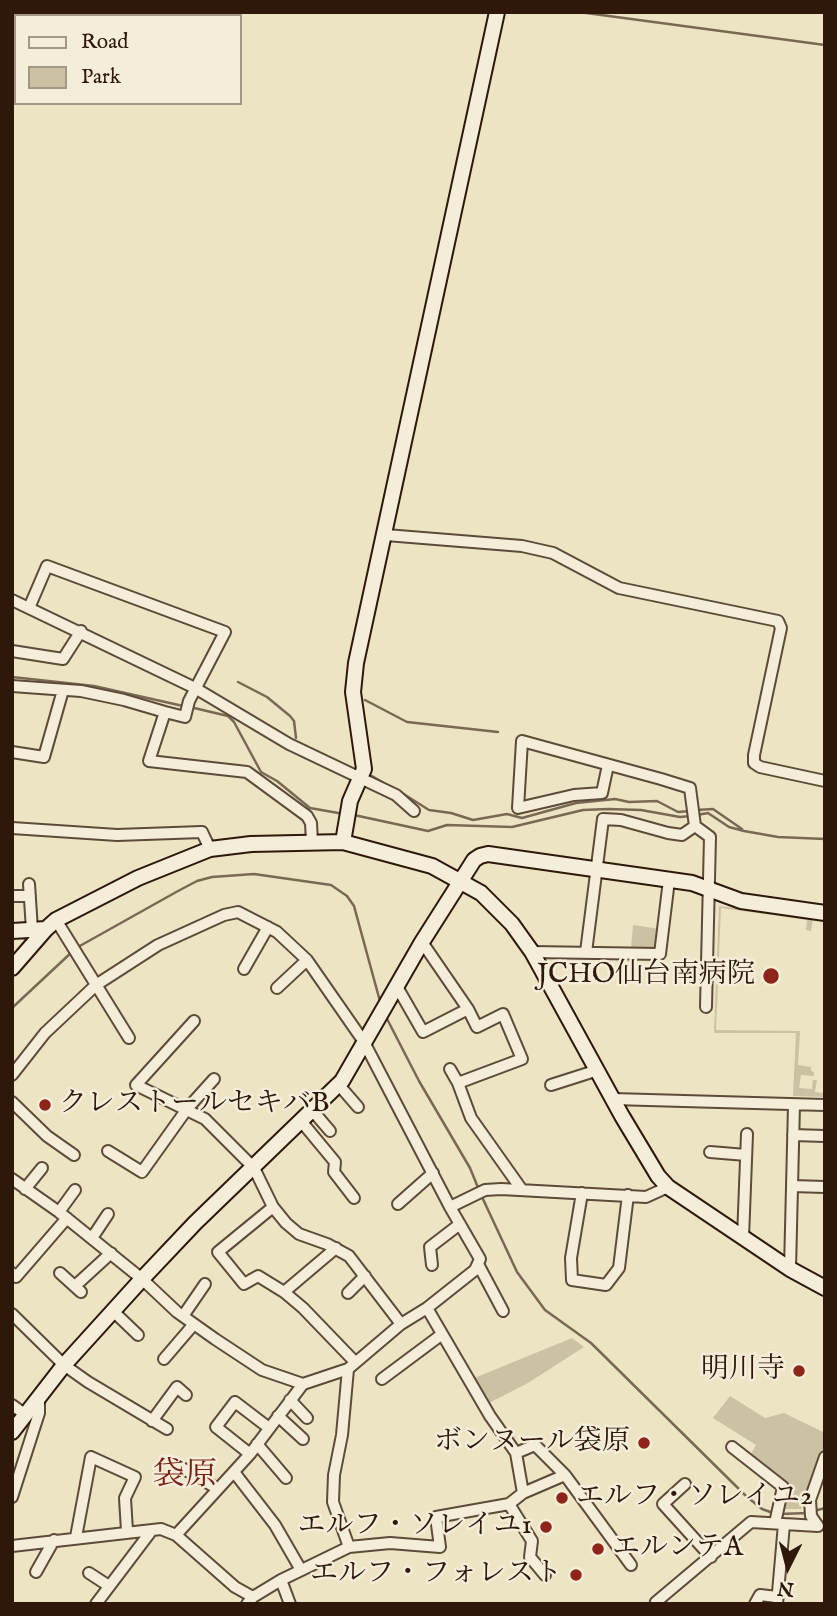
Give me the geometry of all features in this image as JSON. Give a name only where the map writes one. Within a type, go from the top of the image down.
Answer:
[{"type":"street","points":[[343,842],[350,801],[364,769],[353,692],[356,663],[386,535],[497,12]]},
{"type":"street","points":[[386,535],[552,553],[619,588],[778,621],[781,628],[754,763],[760,767],[825,781]]},
{"type":"street","points":[[12,687],[81,691],[185,717],[195,688],[225,632],[47,566],[29,608]]},
{"type":"street","points":[[12,600],[195,688],[289,744],[396,796],[414,811]]},
{"type":"street","points":[[12,651],[63,659],[81,631]]},
{"type":"street","points":[[12,752],[44,757],[63,690]]},
{"type":"street","points":[[165,712],[149,761],[247,772],[307,816],[311,823],[312,841]]},
{"type":"street","points":[[608,765],[603,793],[574,795],[518,808],[522,741],[608,765],[690,788],[695,824],[710,837],[706,1007]]},
{"type":"street","points":[[586,953],[603,819],[621,820],[682,835],[695,824]]},
{"type":"street","points":[[12,828],[117,835],[202,832],[210,849]]},
{"type":"street","points":[[12,930],[45,926],[163,866],[210,849],[251,844],[343,842],[432,866],[481,893],[512,924],[532,953],[658,1176],[668,1187],[790,1269],[825,1287]]},
{"type":"street","points":[[12,1432],[64,1365],[142,1279],[195,1223],[338,1084],[474,860],[488,854],[692,883],[741,901],[825,912]]},
{"type":"street","points":[[532,953],[660,954],[669,880]]},
{"type":"street","points":[[29,884],[30,896],[45,926],[71,942],[129,1038]]},
{"type":"street","points":[[12,896],[30,896]]},
{"type":"street","points":[[12,1075],[45,1033],[96,985],[158,945],[224,915],[238,912],[277,932],[307,960],[364,1042],[480,1259],[475,1270],[427,1308],[401,1324],[351,1366],[303,1384],[250,1454],[176,1535]]},
{"type":"street","points":[[12,968],[45,926]]},
{"type":"street","points":[[244,969],[268,927]]},
{"type":"street","points":[[422,942],[468,1009],[477,1027],[503,1014],[522,1059],[458,1083]]},
{"type":"street","points":[[277,989],[307,960]]},
{"type":"street","points":[[396,985],[423,1032],[468,1009]]},
{"type":"street","points":[[194,1021],[136,1085],[205,1119],[254,1168],[273,1207],[286,1223],[299,1234],[349,1256],[401,1324]]},
{"type":"street","points":[[450,1069],[471,1118],[522,1190]]},
{"type":"street","points":[[551,1085],[598,1070]]},
{"type":"street","points":[[108,1151],[142,1172],[187,1110],[214,1079]]},
{"type":"street","points":[[338,1084],[358,1107]]},
{"type":"street","points":[[613,1099],[825,1105]]},
{"type":"street","points":[[12,1102],[47,1136],[74,1155]]},
{"type":"street","points":[[790,1269],[794,1105]]},
{"type":"street","points":[[312,1110],[330,1131]]},
{"type":"street","points":[[301,1121],[335,1162],[334,1172],[354,1198]]},
{"type":"street","points":[[743,1238],[747,1134]]},
{"type":"street","points":[[793,1135],[825,1136]]},
{"type":"street","points":[[710,1152],[746,1155]]},
{"type":"street","points":[[25,1189],[43,1168]]},
{"type":"street","points":[[398,1204],[433,1173]]},
{"type":"street","points":[[12,1179],[111,1253],[194,1324],[262,1370],[303,1384]]},
{"type":"street","points":[[792,1186],[825,1187]]},
{"type":"street","points":[[450,1207],[485,1190],[646,1197],[668,1187]]},
{"type":"street","points":[[12,1273],[16,1277],[63,1215],[75,1190]]},
{"type":"street","points":[[582,1193],[571,1258],[572,1280],[606,1285],[619,1268],[628,1195]]},
{"type":"street","points":[[273,1207],[218,1252],[244,1284],[258,1276],[303,1308],[351,1366],[334,1475],[333,1502],[349,1547]]},
{"type":"street","points":[[92,1238],[108,1214]]},
{"type":"street","points":[[432,1265],[430,1247],[460,1224]]},
{"type":"street","points":[[284,1292],[336,1248]]},
{"type":"street","points":[[60,1273],[78,1289],[111,1253]]},
{"type":"street","points":[[478,1264],[503,1311]]},
{"type":"street","points":[[348,1293],[365,1276]]},
{"type":"street","points":[[183,1316],[205,1284]]},
{"type":"street","points":[[427,1308],[490,1416],[516,1453],[523,1493]]},
{"type":"street","points":[[113,1311],[138,1335]]},
{"type":"street","points":[[12,1314],[64,1365],[167,1429]]},
{"type":"street","points":[[164,1359],[194,1324]]},
{"type":"street","points":[[382,1379],[441,1335]]},
{"type":"street","points":[[152,1421],[177,1387],[186,1395]]},
{"type":"street","points":[[12,1497],[39,1413],[39,1399]]},
{"type":"street","points":[[290,1400],[307,1418]]},
{"type":"street","points":[[250,1454],[216,1427],[235,1402],[269,1428]]},
{"type":"street","points":[[12,1405],[26,1415]]},
{"type":"street","points":[[278,1416],[303,1439]]},
{"type":"street","points":[[257,1444],[286,1478]]},
{"type":"street","points":[[516,1453],[535,1445],[565,1475],[631,1565]]},
{"type":"street","points":[[732,1447],[783,1487],[778,1519],[777,1600],[757,1599],[748,1590]]},
{"type":"street","points":[[76,1537],[92,1457],[135,1477],[125,1498],[127,1531]]},
{"type":"street","points":[[825,1457],[810,1511],[825,1537]]},
{"type":"street","points":[[177,1465],[218,1489]]},
{"type":"street","points":[[234,1472],[275,1525],[301,1570]]},
{"type":"street","points":[[12,1546],[161,1529],[176,1535],[250,1601],[281,1580],[349,1547],[390,1543],[440,1547],[436,1517],[509,1504],[523,1493],[565,1475]]},
{"type":"street","points":[[685,1484],[663,1504],[710,1557]]},
{"type":"street","points":[[509,1504],[532,1541],[530,1557],[545,1575]]},
{"type":"street","points":[[655,1603],[754,1522],[778,1519],[818,1527]]},
{"type":"street","points":[[96,1604],[152,1530]]},
{"type":"street","points":[[36,1572],[54,1540]]},
{"type":"street","points":[[89,1573],[109,1586]]},
{"type":"street","points":[[281,1580],[290,1604]]},
{"type":"green space","points":[[719,906],[813,918],[811,931],[806,930],[807,920],[721,908],[716,1030],[800,1031],[798,1065],[811,1067],[814,1076],[801,1075],[799,1088],[812,1089],[813,1080],[817,1080],[815,1092],[823,1093],[825,1081],[825,1097],[793,1096],[796,1033],[714,1033]]},
{"type":"green space","points":[[633,925],[660,929],[658,947],[653,950],[631,949]]},
{"type":"green space","points":[[572,1338],[584,1347],[528,1383],[487,1404],[472,1379]]},
{"type":"green space","points":[[730,1396],[765,1418],[784,1413],[825,1433],[825,1443],[801,1509],[782,1509],[786,1485],[749,1457],[756,1445],[713,1418]]},
{"type":"waterway","points":[[579,12],[825,45]]},
{"type":"waterway","points":[[12,677],[94,686],[183,706]]},
{"type":"waterway","points":[[238,682],[267,697],[290,716],[294,721],[296,738]]},
{"type":"waterway","points":[[365,700],[407,722],[498,732]]},
{"type":"waterway","points":[[190,707],[228,716],[234,722],[261,772],[277,781],[310,808],[344,814]]},
{"type":"waterway","points":[[372,776],[387,785]]},
{"type":"waterway","points":[[402,793],[429,810],[473,820],[507,814],[522,818],[576,803],[615,799],[629,802],[657,801],[678,812],[690,811]]},
{"type":"waterway","points":[[696,810],[713,809],[742,829]]},
{"type":"waterway","points":[[354,815],[428,831],[447,825],[512,827],[583,810],[641,810],[680,817],[691,816]]},
{"type":"waterway","points":[[697,815],[708,813],[729,827],[744,831],[778,837],[825,839]]},
{"type":"waterway","points":[[78,947],[197,881],[212,877],[254,874],[331,885],[347,896],[354,906],[381,1005]]},
{"type":"waterway","points":[[12,1008],[73,951]]},
{"type":"waterway","points":[[385,1015],[419,1081],[470,1168],[479,1190]]},
{"type":"waterway","points":[[482,1197],[517,1272],[545,1310],[591,1343],[746,1496],[762,1509],[773,1513]]},
{"type":"waterway","points":[[814,1511],[825,1508]]},
{"type":"waterway","points":[[780,1514],[808,1513]]},
{"type":"place","name":"JCHO仙台南病院","points":[[771,976]]},
{"type":"place","name":"クレストールセキバB","points":[[45,1105]]},
{"type":"place","name":"明川寺","points":[[799,1371]]},
{"type":"place","name":"ボンヌール袋原","points":[[644,1443]]},
{"type":"place","name":"エルフ・ソレイユ2","points":[[562,1498]]},
{"type":"place","name":"エルフ・ソレイユ1","points":[[546,1527]]},
{"type":"place","name":"エルンテA","points":[[598,1549]]},
{"type":"place","name":"エルフ・フォレスト","points":[[576,1575]]},
{"type":"district","name":"袋原","points":[[185,1477]]}]
